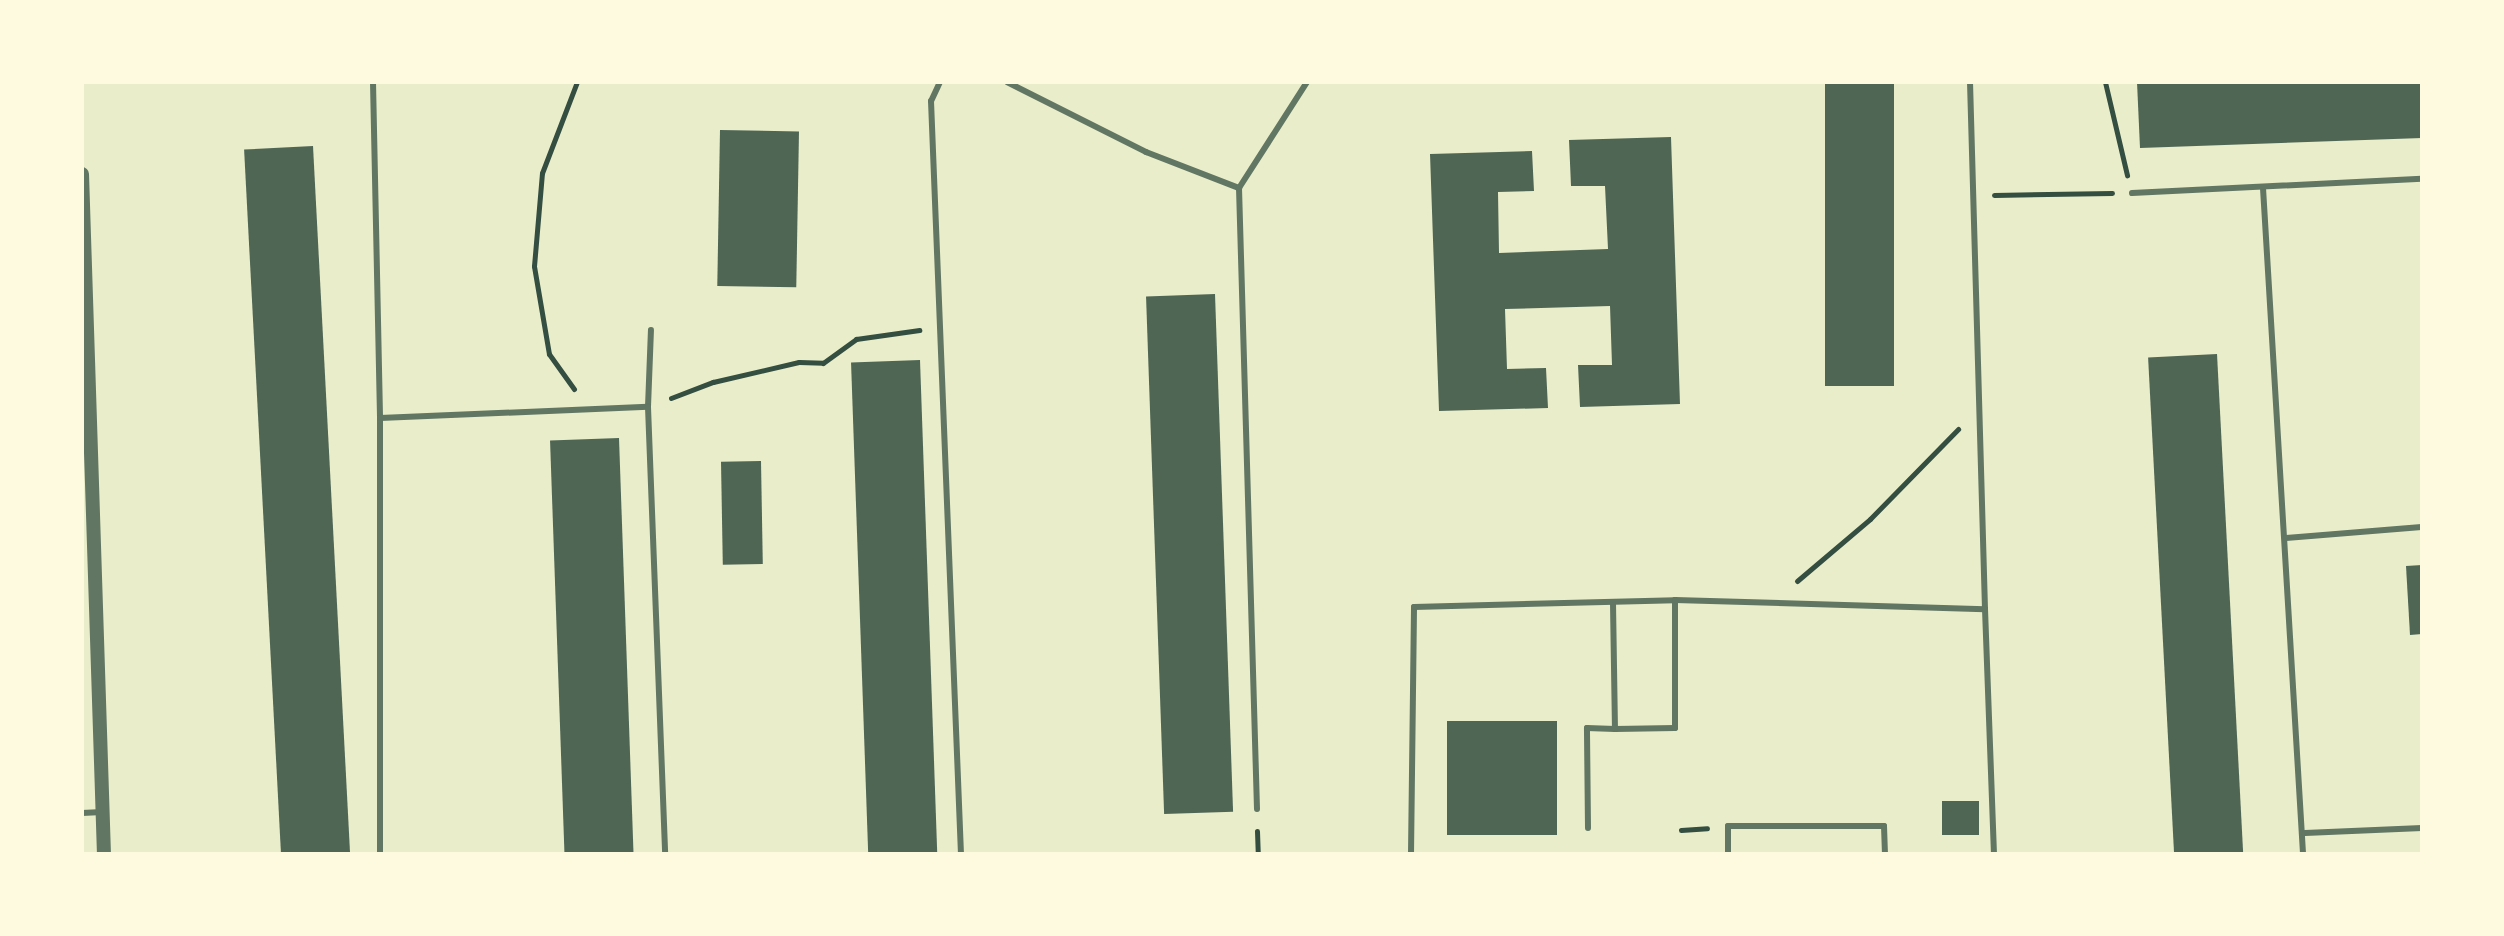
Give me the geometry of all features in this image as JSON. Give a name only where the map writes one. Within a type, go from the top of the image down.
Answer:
[{"type":"street","points":[[82,174],[104,854]]},
{"type":"lane","points":[[373,82],[380,418],[380,854]]},
{"type":"lane","points":[[940,82],[931,101],[961,854]]},
{"type":"lane","points":[[1007,82],[1146,152],[1239,188]]},
{"type":"lane","points":[[1257,809],[1239,188],[1307,82]]},
{"type":"lane","points":[[1970,82],[1994,854]]},
{"type":"lane","points":[[2132,193],[2422,179]]},
{"type":"lane","points":[[2263,188],[2305,833],[2303,854]]},
{"type":"lane","points":[[651,330],[648,407],[665,854]]},
{"type":"lane","points":[[380,418],[648,407]]},
{"type":"lane","points":[[2286,538],[2422,527]]},
{"type":"lane","points":[[1411,854],[1414,607],[1675,600],[1985,609]]},
{"type":"lane","points":[[1588,828],[1587,728],[1675,728],[1675,600]]},
{"type":"lane","points":[[1613,603],[1615,729]]},
{"type":"lane","points":[[82,813],[103,812]]},
{"type":"lane","points":[[1728,854],[1728,826],[1884,826],[1885,854]]},
{"type":"lane","points":[[2305,833],[2422,828]]},
{"type":"path","points":[[577,82],[542,173],[534,266],[549,354],[578,395],[613,409]]},
{"type":"path","points":[[2105,82],[2132,193]]},
{"type":"path","points":[[2000,195],[2085,193]]},
{"type":"path","points":[[648,407],[713,382],[799,362],[823,363],[856,339],[940,327]]},
{"type":"path","points":[[1785,585],[1797,581],[1870,519],[1981,404]]},
{"type":"building","points":[[1825,82],[1894,82],[1894,386],[1825,386]]},
{"type":"building","points":[[2137,82],[2422,82],[2422,138],[2140,148]]},
{"type":"building","points":[[720,130],[799,131],[796,287],[717,286]]},
{"type":"building","points":[[1671,137],[1680,404],[1580,407],[1578,365],[1612,365],[1610,306],[1505,309],[1507,369],[1546,368],[1548,408],[1439,411],[1430,154],[1532,151],[1534,191],[1498,192],[1499,253],[1608,249],[1605,186],[1571,186],[1569,140]]},
{"type":"building","points":[[313,146],[350,854],[281,854],[244,150]]},
{"type":"building","points":[[1215,294],[1233,812],[1164,814],[1146,296]]},
{"type":"building","points":[[2217,354],[2243,853],[2174,854],[2148,358]]},
{"type":"building","points":[[920,360],[937,854],[868,854],[851,362]]},
{"type":"building","points":[[619,438],[634,854],[564,854],[550,440]]},
{"type":"building","points":[[761,461],[763,564],[723,565],[721,462]]},
{"type":"building","points":[[2422,565],[2422,634],[2410,635],[2406,566]]},
{"type":"building","points":[[1447,721],[1557,721],[1557,835],[1447,835]]},
{"type":"building","points":[[1942,801],[1979,801],[1979,835],[1942,835]]}]
